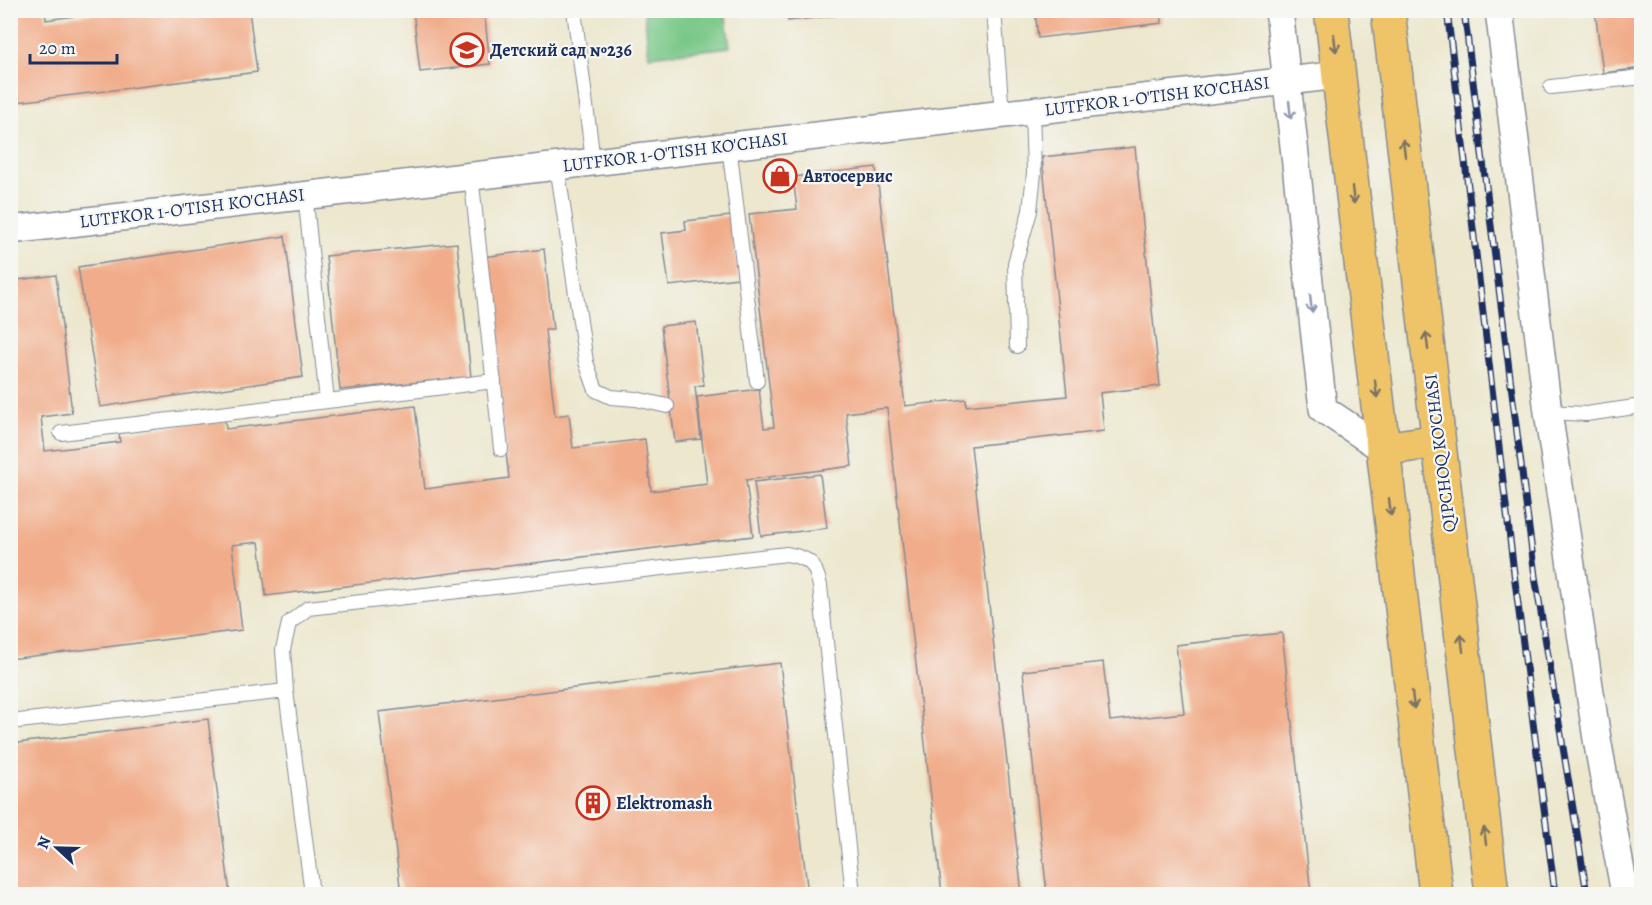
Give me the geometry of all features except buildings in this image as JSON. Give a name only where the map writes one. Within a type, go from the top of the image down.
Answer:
[{"type":"main road","points":[[1331,10],[1436,894]]},
{"type":"main road","name":"QIPCHOQ KO'CHASI","points":[[1388,10],[1492,894]]},
{"type":"main road","points":[[1383,448],[1438,441]]},
{"type":"street","points":[[1279,10],[1323,409],[1383,448]]},
{"type":"street","points":[[1499,10],[1548,412],[1597,739],[1625,894]]},
{"type":"street","name":"LUTFKOR 1-O'TISH KO'CHASI","points":[[10,230],[1339,75]]},
{"type":"lane","points":[[573,10],[593,161]]},
{"type":"lane","points":[[994,10],[1002,114]]},
{"type":"lane","points":[[1551,87],[1641,77]]},
{"type":"lane","points":[[1017,346],[1015,264],[1030,211],[1034,173],[1032,110]]},
{"type":"lane","points":[[729,145],[757,381]]},
{"type":"lane","points":[[557,165],[586,362],[596,390],[611,397],[668,405]]},
{"type":"lane","points":[[471,175],[501,448]]},
{"type":"lane","points":[[305,194],[327,401]]},
{"type":"lane","points":[[61,434],[494,381]]},
{"type":"lane","points":[[1548,412],[1586,414],[1641,406]]},
{"type":"lane","points":[[312,894],[286,691],[283,650],[289,623],[308,608],[787,554],[806,558],[816,569],[820,586],[853,894]]},
{"type":"lane","points":[[10,722],[286,691]]},
{"type":"green space","points":[[644,11],[725,11],[730,47],[649,56]]},
{"type":"railway","points":[[1447,10],[1555,894]]},
{"type":"railway","points":[[1464,10],[1535,576],[1587,894]]},
{"type":"place","name":"Детский сад №236","points":[[467,50]]},
{"type":"place","name":"Автосервис","points":[[780,176]]},
{"type":"place","name":"Elektromash","points":[[593,803]]}]
